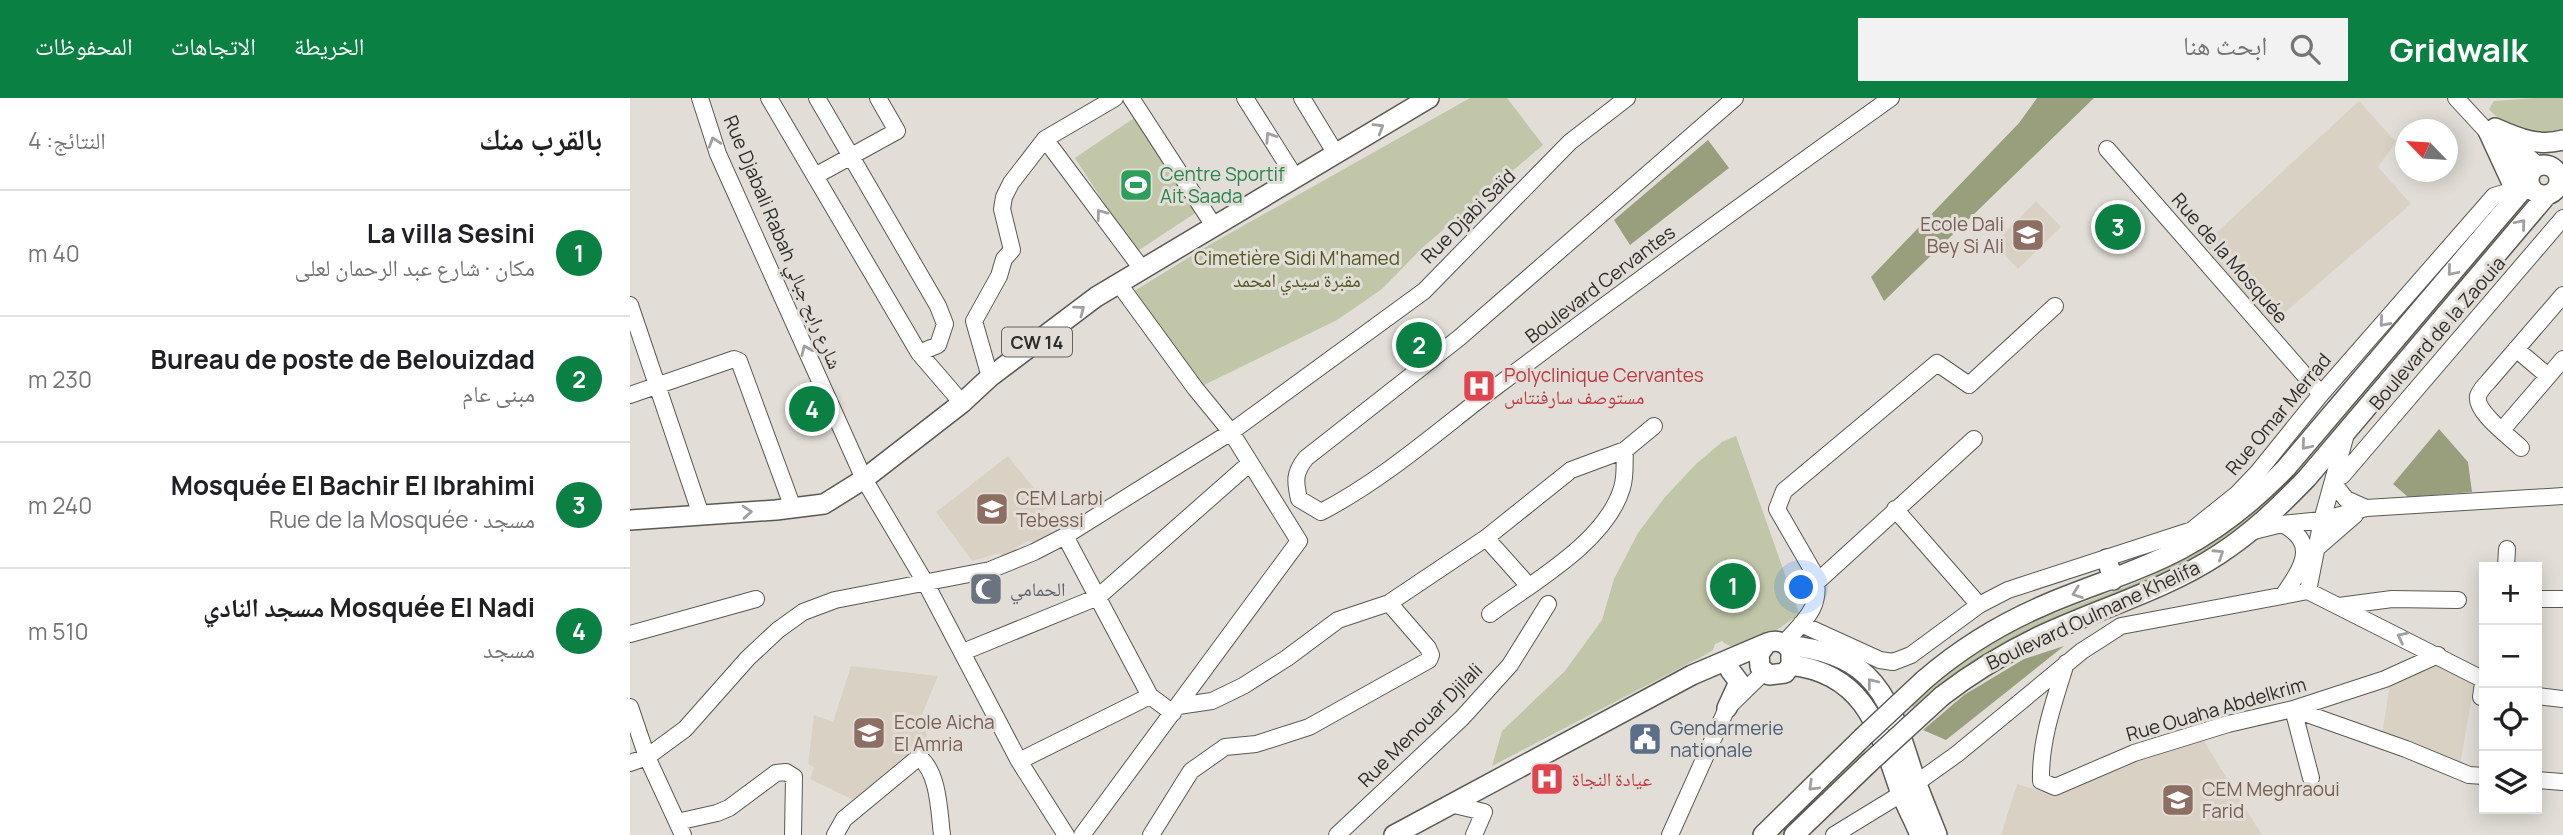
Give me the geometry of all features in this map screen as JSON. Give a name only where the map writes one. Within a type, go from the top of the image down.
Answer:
[{"type":"main road","name":"CW 14","points":[[630,520],[793,508],[824,503],[864,479],[962,403],[990,377],[1096,298],[1429,98]]},
{"type":"main road","points":[[2491,129],[2542,144],[2563,140]]},
{"type":"main road","points":[[2491,129],[2537,194],[2556,187],[2557,172],[2551,166],[2529,180]]},
{"type":"main road","points":[[1763,835],[1862,738],[1951,657],[1980,638],[2046,604],[2113,580],[2181,549],[2221,526],[2258,497],[2295,458],[2529,180],[2563,147]]},
{"type":"main road","name":"Boulevard Oulmane Khelifa","points":[[1794,835],[1942,696],[1996,658],[2039,636],[2172,581],[2216,556],[2271,516],[2307,478],[2556,187]]},
{"type":"main road","points":[[2107,559],[2113,580]]},
{"type":"main road","points":[[1762,669],[1759,654],[1807,647],[1853,665],[1868,677],[1895,720],[1920,835]]},
{"type":"main road","points":[[1692,675],[1762,669],[1780,675],[1789,670],[1782,649]]},
{"type":"main road","points":[[1394,835],[1692,675],[1782,649]]},
{"type":"main road","points":[[1727,708],[1739,682],[1731,670]]},
{"type":"main road","points":[[1909,788],[1937,835]]},
{"type":"street","name":"Rue Djabali Rabah شارع رابح جبالي","points":[[701,98],[718,154],[864,479],[925,582],[1019,761],[1066,835]]},
{"type":"street","points":[[769,98],[919,353],[962,403]]},
{"type":"street","points":[[817,98],[938,306],[945,324],[938,345],[919,353]]},
{"type":"street","points":[[815,176],[897,131],[878,98]]},
{"type":"street","points":[[990,377],[974,321],[999,276],[1004,258],[1012,250],[1002,209],[1004,197],[1011,183],[1045,139],[1115,98]]},
{"type":"street","points":[[1130,98],[1214,226]]},
{"type":"street","points":[[1245,98],[1295,177]]},
{"type":"street","points":[[1302,98],[1336,154]]},
{"type":"street","name":"Rue Djabi Saïd","points":[[630,763],[647,757],[685,730],[748,658],[778,630],[803,612],[835,600],[990,570],[1034,552],[1065,536],[1231,432],[1424,291],[1570,142],[1627,98]]},
{"type":"street","name":"Boulevard Cervantes","points":[[1735,98],[1460,338],[1306,458],[1296,470],[1295,481],[1299,499],[1321,512],[1386,472],[1759,192],[1891,98]]},
{"type":"street","points":[[2457,98],[2491,129],[2529,180]]},
{"type":"street","points":[[1045,139],[1142,269]]},
{"type":"street","name":"Rue de la Mosquée","points":[[2107,149],[2321,394]]},
{"type":"street","name":"Rue Omar Merrad","points":[[1801,624],[1880,660],[1893,662],[1911,655],[1979,605],[2008,590],[2192,530],[2237,494],[2280,447],[2321,394],[2494,196],[2529,180]]},
{"type":"street","name":"Boulevard de la Zaouia","points":[[2337,479],[2563,218]]},
{"type":"street","points":[[1082,835],[1299,541],[1231,432],[1195,388],[1119,284]]},
{"type":"street","points":[[2521,448],[2484,413],[2478,397],[2563,295]]},
{"type":"street","points":[[630,305],[701,516]]},
{"type":"street","points":[[1782,649],[1816,606],[1817,582],[1777,509],[1784,491],[1937,363],[1969,385],[2055,306]]},
{"type":"street","points":[[2516,349],[2549,376]]},
{"type":"street","points":[[630,395],[734,359],[739,361],[793,508]]},
{"type":"street","points":[[2502,430],[2563,359]]},
{"type":"street","points":[[1065,536],[1150,696],[1176,710],[1212,701],[1233,691],[1287,658],[1338,620],[1389,603],[1486,538],[1571,470],[1625,450],[1654,426]]},
{"type":"street","points":[[2308,591],[2322,520],[2337,479],[2347,430]]},
{"type":"street","points":[[1817,582],[1974,439]]},
{"type":"street","points":[[1490,614],[1564,562],[1606,519],[1623,487],[1625,450]]},
{"type":"street","points":[[963,652],[1098,597],[1250,463]]},
{"type":"street","points":[[2337,479],[2346,499],[2365,508]]},
{"type":"street","points":[[2250,532],[2282,524],[2322,520],[2365,508],[2563,496]]},
{"type":"street","points":[[2316,548],[2365,508]]},
{"type":"street","points":[[1895,509],[1979,605]]},
{"type":"street","points":[[2282,524],[2299,535],[2304,547],[2302,565],[2284,594]]},
{"type":"street","points":[[1486,538],[1528,585]]},
{"type":"street","points":[[2506,562],[2507,549]]},
{"type":"street","points":[[1834,835],[1951,758],[2066,663],[2121,626],[2308,591],[2479,676]]},
{"type":"street","points":[[630,634],[757,599]]},
{"type":"street","points":[[2339,606],[2392,599],[2458,600]]},
{"type":"street","points":[[2542,599],[2563,599]]},
{"type":"street","points":[[1151,835],[1191,771],[1225,747],[1256,744],[1309,727],[1429,660],[1431,655],[1428,648],[1389,603]]},
{"type":"street","name":"Rue Menouar Djilali","points":[[1337,835],[1462,718],[1510,665],[1548,604]]},
{"type":"street","name":"Rue Ouaha Abdelkrim","points":[[2066,663],[2045,737],[2041,771],[2041,781],[2055,787],[2171,740],[2293,709],[2385,679],[2438,655]]},
{"type":"street","points":[[1670,835],[1727,708],[1762,669]]},
{"type":"street","points":[[1019,761],[1150,696]]},
{"type":"street","points":[[2542,697],[2563,699]]},
{"type":"street","points":[[630,707],[647,757],[680,828],[729,808],[776,773],[786,772],[794,777],[793,835]]},
{"type":"street","points":[[2293,709],[2406,749],[2469,775],[2479,776]]},
{"type":"street","points":[[2293,709],[2311,778]]},
{"type":"street","points":[[835,835],[844,819],[919,757],[930,770],[942,835]]},
{"type":"street","points":[[2542,780],[2563,782]]},
{"type":"street","points":[[1450,803],[1484,812],[1474,835]]},
{"type":"shaded area","points":[[2359,101],[2395,141],[2378,167],[2411,204],[2269,326],[2204,244]]},
{"type":"shaded area","name":"Ecole Dali Bey Si Ali","points":[[2036,201],[2061,227],[2018,269],[1994,244]]},
{"type":"shaded area","name":"CEM Larbi Tebessi","points":[[1008,456],[1049,507],[1042,512],[1054,538],[1036,546],[1035,542],[1028,541],[1015,548],[1017,554],[1002,560],[1000,553],[972,561],[936,512]]},
{"type":"shaded area","points":[[2432,660],[2474,684],[2460,765],[2382,734],[2391,678]]},
{"type":"shaded area","name":"Ecole Aicha El Amria","points":[[851,666],[938,676],[921,717],[929,743],[862,804],[810,779],[814,767],[808,764],[814,715],[833,722]]},
{"type":"shaded area","name":"CEM Meghraoui Farid","points":[[2202,738],[2262,835],[2001,835],[2017,784],[2056,796],[2118,764],[2128,764]]},
{"type":"green space","name":"Cimetière Sidi M'hamed مقبرة سيدي امحمد","points":[[1470,98],[1507,98],[1543,145],[1423,247],[1382,289],[1337,320],[1202,386],[1131,293],[1209,245]]},
{"type":"green space","points":[[2037,98],[2094,98],[1884,301],[1871,277],[2019,123]]},
{"type":"green space","points":[[2563,98],[2563,129],[2544,133],[2523,131],[2504,122],[2489,109],[2494,101]]},
{"type":"green space","name":"Centre Sportif Ait Saada","points":[[1134,118],[1197,212],[1136,252],[1075,158]]},
{"type":"green space","points":[[1708,140],[1729,168],[1630,245],[1614,220]]},
{"type":"green space","points":[[2524,194],[2532,201],[2285,490],[2225,543],[1916,710],[1911,705],[1938,681],[1997,640],[2029,624],[2163,571],[2212,543],[2235,525]]},
{"type":"green space","points":[[2439,429],[2468,462],[2472,492],[2408,497],[2393,484]]},
{"type":"green space","points":[[1736,436],[1799,614],[1772,633],[1750,644],[1730,646],[1722,641],[1715,644],[1713,650],[1705,655],[1492,766],[1502,731],[1565,671],[1602,620],[1614,579],[1638,533],[1665,497],[1696,464],[1722,442]]},
{"type":"green space","points":[[2064,646],[1946,740],[1923,730],[1964,695],[2024,659]]},
{"type":"green space","points":[[1864,750],[1869,755],[1784,835],[1775,835]]},
{"type":"place","name":"Centre Sportif Ait Saada","points":[[1136,185]]},
{"type":"place","name":"Mosquée El Bachir El Ibrahimi","points":[[2118,227]]},
{"type":"place","name":"Ecole Dali Bey Si Ali","points":[[2028,235]]},
{"type":"place","name":"Bureau de poste de Belouizdad","points":[[1419,345]]},
{"type":"place","name":"Polyclinique Cervantes مستوصف سارفنتاس","points":[[1479,386]]},
{"type":"place","name":"Mosquée El Nadi مسجد النادي","points":[[812,409]]},
{"type":"place","name":"CEM Larbi Tebessi","points":[[992,509]]},
{"type":"place","name":"La villa Sesini","points":[[1733,586]]},
{"type":"place","name":"الحمامي","points":[[986,589]]},
{"type":"place","name":"Ecole Aicha El Amria","points":[[869,733]]},
{"type":"place","name":"Gendarmerie nationale","points":[[1645,739]]},
{"type":"place","name":"عيادة النجاة","points":[[1547,779]]},
{"type":"place","name":"CEM Meghraoui Farid","points":[[2178,800]]}]
